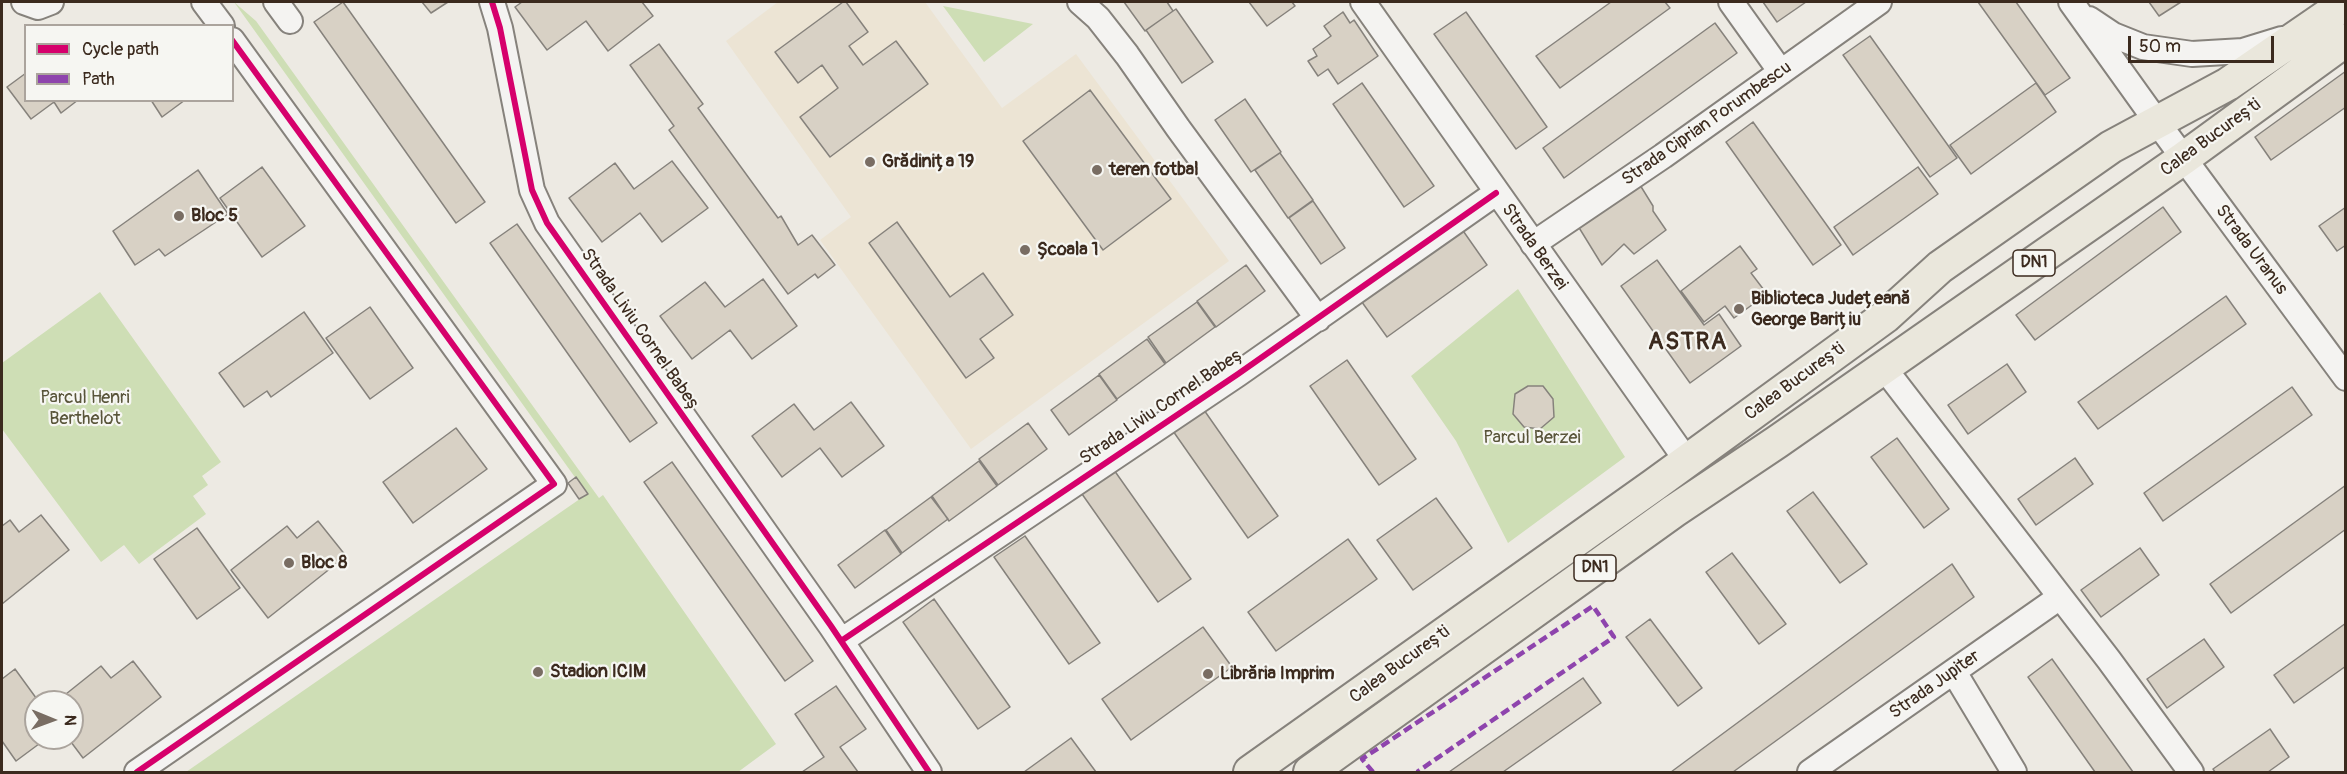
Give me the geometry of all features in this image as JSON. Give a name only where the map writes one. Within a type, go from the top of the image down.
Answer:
[{"type":"main road","name":"Calea București","points":[[1250,772],[1687,461],[1886,316],[1940,267],[2111,147],[2228,84],[2346,3]]},
{"type":"main road","name":"Calea București","points":[[1310,772],[1674,511],[1884,368],[2184,158],[2346,40]]},
{"type":"street","points":[[24,2],[38,7],[51,2]]},
{"type":"street","points":[[204,2],[220,24]]},
{"type":"street","name":"Strada Liviu Cornel Babeș","points":[[492,2],[500,28],[532,190],[547,223],[841,641],[929,772]]},
{"type":"street","points":[[1080,2],[1098,18],[1127,55],[1318,319]]},
{"type":"street","name":"Strada Berzei","points":[[1363,2],[1687,461]]},
{"type":"street","points":[[1731,2],[1782,72]]},
{"type":"street","name":"Strada Ciprian Porumbescu","points":[[1533,244],[1663,156],[1879,2]]},
{"type":"street","points":[[2075,6],[2113,35],[2143,46],[2192,54],[2243,51],[2279,40],[2319,22]]},
{"type":"street","name":"Strada Uranus","points":[[2075,6],[2157,122],[2346,378]]},
{"type":"street","points":[[137,772],[554,484],[234,43]]},
{"type":"street","name":"Strada Liviu Cornel Babeș","points":[[841,641],[1318,319],[1496,193]]},
{"type":"street","points":[[1884,368],[2191,772]]},
{"type":"street","name":"Strada Jupiter","points":[[1820,769],[2060,597]]},
{"type":"street","points":[[1954,672],[2014,772]]},
{"type":"shaded area","name":"Școala 1","points":[[778,2],[925,2],[1002,108],[1076,54],[1229,261],[971,449],[820,240],[851,217],[726,41]]},
{"type":"green space","name":"Stadion ICIM","points":[[234,2],[256,21],[599,498],[603,495],[776,744],[738,772],[186,772],[587,494]]},
{"type":"green space","points":[[943,6],[1033,24],[984,62]]},
{"type":"green space","name":"Parcul Berzei","points":[[1518,289],[1625,457],[1508,543],[1456,441],[1411,376]]},
{"type":"green space","name":"Parcul Henri Berthelot","points":[[100,292],[221,462],[202,476],[208,485],[193,496],[206,514],[139,564],[124,545],[101,562],[2,429],[2,363]]},
{"type":"building","points":[[343,2],[485,202],[456,223],[314,22]]},
{"type":"building","points":[[422,2],[448,2],[431,13]]},
{"type":"building","points":[[522,2],[642,2],[653,16],[608,51],[586,21],[547,50],[515,7]]},
{"type":"building","points":[[846,2],[868,32],[849,46],[863,65],[896,41],[928,84],[830,157],[800,117],[838,88],[822,65],[798,83],[775,52]]},
{"type":"building","points":[[1124,2],[1167,2],[1173,11],[1145,31]]},
{"type":"building","points":[[1249,2],[1292,2],[1295,6],[1267,26]]},
{"type":"building","points":[[1611,2],[1665,2],[1670,8],[1560,88],[1536,56]]},
{"type":"building","points":[[1763,2],[1806,2],[1777,22]]},
{"type":"building","points":[[1978,2],[2016,2],[2070,78],[2045,95]]},
{"type":"building","points":[[2149,2],[2181,2],[2159,16]]},
{"type":"building","points":[[1176,9],[1213,62],[1182,83],[1146,30]]},
{"type":"building","points":[[1343,12],[1350,23],[1354,20],[1378,56],[1338,84],[1328,69],[1318,76],[1308,61],[1317,56],[1313,49],[1331,36],[1324,26]]},
{"type":"building","points":[[1466,12],[1547,127],[1516,149],[1434,34]]},
{"type":"building","points":[[1715,23],[1737,53],[1564,178],[1543,148]]},
{"type":"building","points":[[1870,36],[1957,158],[1930,177],[1843,55]]},
{"type":"building","points":[[659,44],[703,104],[698,108],[778,218],[781,216],[798,245],[812,235],[835,265],[818,278],[815,274],[788,294],[669,130],[674,126],[630,65]]},
{"type":"building","points":[[2346,71],[2346,107],[2271,160],[2255,137]]},
{"type":"building","points":[[24,74],[24,102],[54,102],[31,119],[7,87]]},
{"type":"building","points":[[1362,83],[1434,186],[1404,207],[1333,104]]},
{"type":"building","points":[[2036,83],[2056,112],[1971,174],[1950,145]]},
{"type":"building","name":"teren fotbal","points":[[1090,90],[1171,199],[1103,250],[1023,141]]},
{"type":"building","points":[[1245,99],[1281,152],[1251,172],[1215,120]]},
{"type":"building","points":[[54,102],[75,102],[61,113]]},
{"type":"building","points":[[152,102],[182,102],[162,117]]},
{"type":"building","points":[[1753,122],[1841,245],[1813,265],[1726,142]]},
{"type":"building","points":[[1280,153],[1313,200],[1288,218],[1255,170]]},
{"type":"building","points":[[672,161],[708,208],[662,242],[640,213],[602,242],[569,198],[615,163],[634,189]]},
{"type":"building","points":[[262,167],[305,226],[262,257],[220,198]]},
{"type":"building","points":[[1918,167],[1938,194],[1853,255],[1834,227]]},
{"type":"building","name":"Bloc 5","points":[[198,170],[228,214],[165,256],[159,249],[135,265],[113,231]]},
{"type":"building","points":[[1640,185],[1666,230],[1634,254],[1624,244],[1602,265],[1578,226]]},
{"type":"building","points":[[1313,201],[1345,248],[1321,264],[1289,218]]},
{"type":"building","points":[[2163,207],[2181,232],[2035,340],[2016,315]]},
{"type":"building","points":[[2346,207],[2346,245],[2337,251],[2319,226]]},
{"type":"building","name":"Școala 1","points":[[897,222],[950,297],[983,273],[1013,315],[980,339],[994,358],[966,378],[869,243]]},
{"type":"building","points":[[517,224],[657,423],[630,442],[490,243]]},
{"type":"building","points":[[1459,225],[1487,265],[1387,337],[1359,298]]},
{"type":"building","points":[[1740,246],[1757,269],[1751,273],[1767,294],[1734,318],[1725,306],[1704,322],[1681,291]]},
{"type":"building","points":[[1657,260],[1704,325],[1719,314],[1741,346],[1690,383],[1621,286]]},
{"type":"building","points":[[1246,265],[1265,291],[1216,327],[1197,301]]},
{"type":"building","points":[[763,279],[797,326],[752,359],[730,330],[692,359],[660,316],[705,282],[725,307]]},
{"type":"building","points":[[2226,296],[2246,324],[2098,429],[2078,402]]},
{"type":"building","points":[[1197,302],[1215,327],[1166,363],[1148,337]]},
{"type":"building","points":[[370,307],[413,368],[370,399],[326,338]]},
{"type":"building","points":[[304,312],[333,353],[271,397],[267,391],[244,407],[219,373]]},
{"type":"building","points":[[1147,339],[1165,364],[1117,399],[1099,374]]},
{"type":"building","points":[[1347,360],[1416,459],[1379,485],[1310,386]]},
{"type":"building","points":[[2007,364],[2026,392],[1968,434],[1948,405]]},
{"type":"building","points":[[1099,375],[1117,400],[1069,435],[1051,410]]},
{"type":"building","points":[[1528,386],[1543,386],[1553,399],[1554,417],[1540,429],[1524,427],[1513,414],[1515,394]]},
{"type":"building","points":[[2292,387],[2312,415],[2163,521],[2144,493]]},
{"type":"building","points":[[851,402],[884,446],[842,477],[820,448],[782,477],[752,436],[794,404],[814,430]]},
{"type":"building","points":[[1204,410],[1278,516],[1248,538],[1173,431]]},
{"type":"building","points":[[1028,423],[1047,449],[998,485],[979,459]]},
{"type":"building","points":[[456,428],[487,469],[413,523],[383,482]]},
{"type":"building","points":[[1897,438],[1949,509],[1924,528],[1871,457]]},
{"type":"building","points":[[2075,458],[2093,484],[2036,525],[2018,499]]},
{"type":"building","points":[[979,461],[997,486],[949,521],[932,496]]},
{"type":"building","points":[[672,462],[813,661],[785,681],[644,482]]},
{"type":"building","points":[[1114,470],[1191,579],[1158,602],[1082,494]]},
{"type":"building","points":[[576,477],[588,494],[579,499],[568,483]]},
{"type":"building","points":[[2346,485],[2346,529],[2231,613],[2210,584]]},
{"type":"building","points":[[1813,492],[1867,564],[1840,583],[1787,511]]},
{"type":"building","points":[[931,497],[948,519],[902,553],[886,530]]},
{"type":"building","points":[[1436,498],[1472,548],[1413,590],[1377,540]]},
{"type":"building","points":[[41,515],[69,550],[2,604],[2,526],[10,520],[19,532]]},
{"type":"building","name":"Bloc 8","points":[[318,521],[346,556],[268,618],[231,570],[287,526],[297,538]]},
{"type":"building","points":[[197,528],[240,588],[197,619],[154,559]]},
{"type":"building","points":[[885,530],[901,554],[855,588],[838,565]]},
{"type":"building","points":[[1025,536],[1100,643],[1069,664],[994,557]]},
{"type":"building","points":[[1348,539],[1377,579],[1276,651],[1248,612]]},
{"type":"building","points":[[2140,548],[2159,575],[2101,617],[2081,590]]},
{"type":"building","points":[[1732,553],[1786,624],[1759,644],[1706,572]]},
{"type":"building","points":[[1952,564],[1974,597],[1733,772],[1671,772]]},
{"type":"building","points":[[934,599],[1010,707],[978,729],[903,622]]},
{"type":"building","points":[[1650,619],[1702,688],[1678,706],[1626,637]]},
{"type":"building","points":[[2346,623],[2346,666],[2294,703],[2274,675]]},
{"type":"building","points":[[1203,627],[1232,667],[1131,740],[1102,699]]},
{"type":"building","points":[[2204,639],[2224,667],[2167,708],[2147,679]]},
{"type":"building","points":[[2052,659],[2133,772],[2095,772],[2028,677]]},
{"type":"building","points":[[133,661],[161,697],[83,758],[77,750],[84,750],[84,690],[71,690],[101,666],[111,678]]},
{"type":"building","points":[[15,669],[30,690],[24,690],[24,750],[31,750],[16,761],[2,741],[2,679]]},
{"type":"building","points":[[1583,678],[1601,703],[1503,772],[1449,772]]},
{"type":"building","points":[[836,686],[866,729],[840,747],[858,772],[802,772],[824,757],[795,714]]},
{"type":"building","points":[[2270,729],[2289,757],[2268,772],[2215,772],[2213,769]]},
{"type":"building","points":[[1071,738],[1096,772],[1024,772]]},
{"type":"marked path","points":[[1373,772],[1362,759],[1593,606],[1614,637],[1417,772]]},
{"type":"cycle path","points":[[492,2],[500,28],[532,190],[547,223],[831,626],[929,772]]},
{"type":"cycle path","points":[[137,772],[554,484],[234,43]]},
{"type":"cycle path","points":[[841,641],[1238,374],[1496,193]]},
{"type":"place","name":"Grădinița 19","points":[[870,162]]},
{"type":"place","name":"teren fotbal","points":[[1097,170]]},
{"type":"place","name":"Bloc 5","points":[[179,216]]},
{"type":"place","name":"Școala 1","points":[[1025,250]]},
{"type":"place","name":"Biblioteca Județeană George Barițiu","points":[[1739,309]]},
{"type":"place","name":"Bloc 8","points":[[289,563]]},
{"type":"place","name":"Stadion ICIM","points":[[538,672]]},
{"type":"place","name":"Librăria Imprim","points":[[1208,674]]},
{"type":"district","name":"ASTRA","points":[[1688,343]]}]
